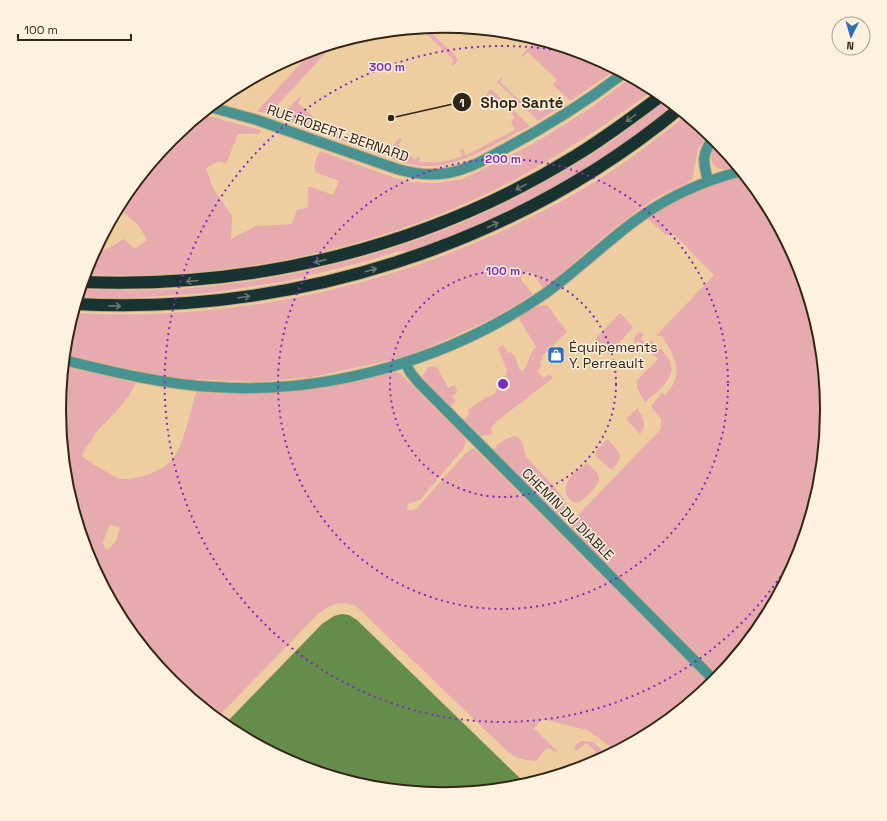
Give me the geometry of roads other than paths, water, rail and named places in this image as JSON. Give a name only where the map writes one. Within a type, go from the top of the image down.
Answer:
[{"type":"highway","points":[[89,282],[161,283],[234,277],[310,263],[385,243],[457,217],[538,178],[599,140],[656,99]]},
{"type":"highway","points":[[82,304],[144,305],[240,298],[313,285],[362,273],[411,258],[483,230],[549,197],[609,162],[675,112]]},
{"type":"street","name":"RUE ROBERT-BERNARD","points":[[216,110],[257,120],[397,169],[418,174],[437,174],[449,173],[469,167],[510,146],[573,110],[619,77]]},
{"type":"street","points":[[708,181],[703,159],[710,144]]},
{"type":"street","points":[[69,361],[121,374],[159,381],[199,386],[233,388],[281,387],[313,383],[350,376],[405,362],[453,344],[514,313],[552,288],[640,217],[672,197],[708,181],[736,173]]},
{"type":"street","name":"CHEMIN DU DIABLE","points":[[405,362],[410,372],[418,382],[711,676]]},
{"type":"place","name":"Shop Santé","points":[[391,118]]},
{"type":"place","name":"Équipements Y. Perreault","points":[[556,355]]}]
